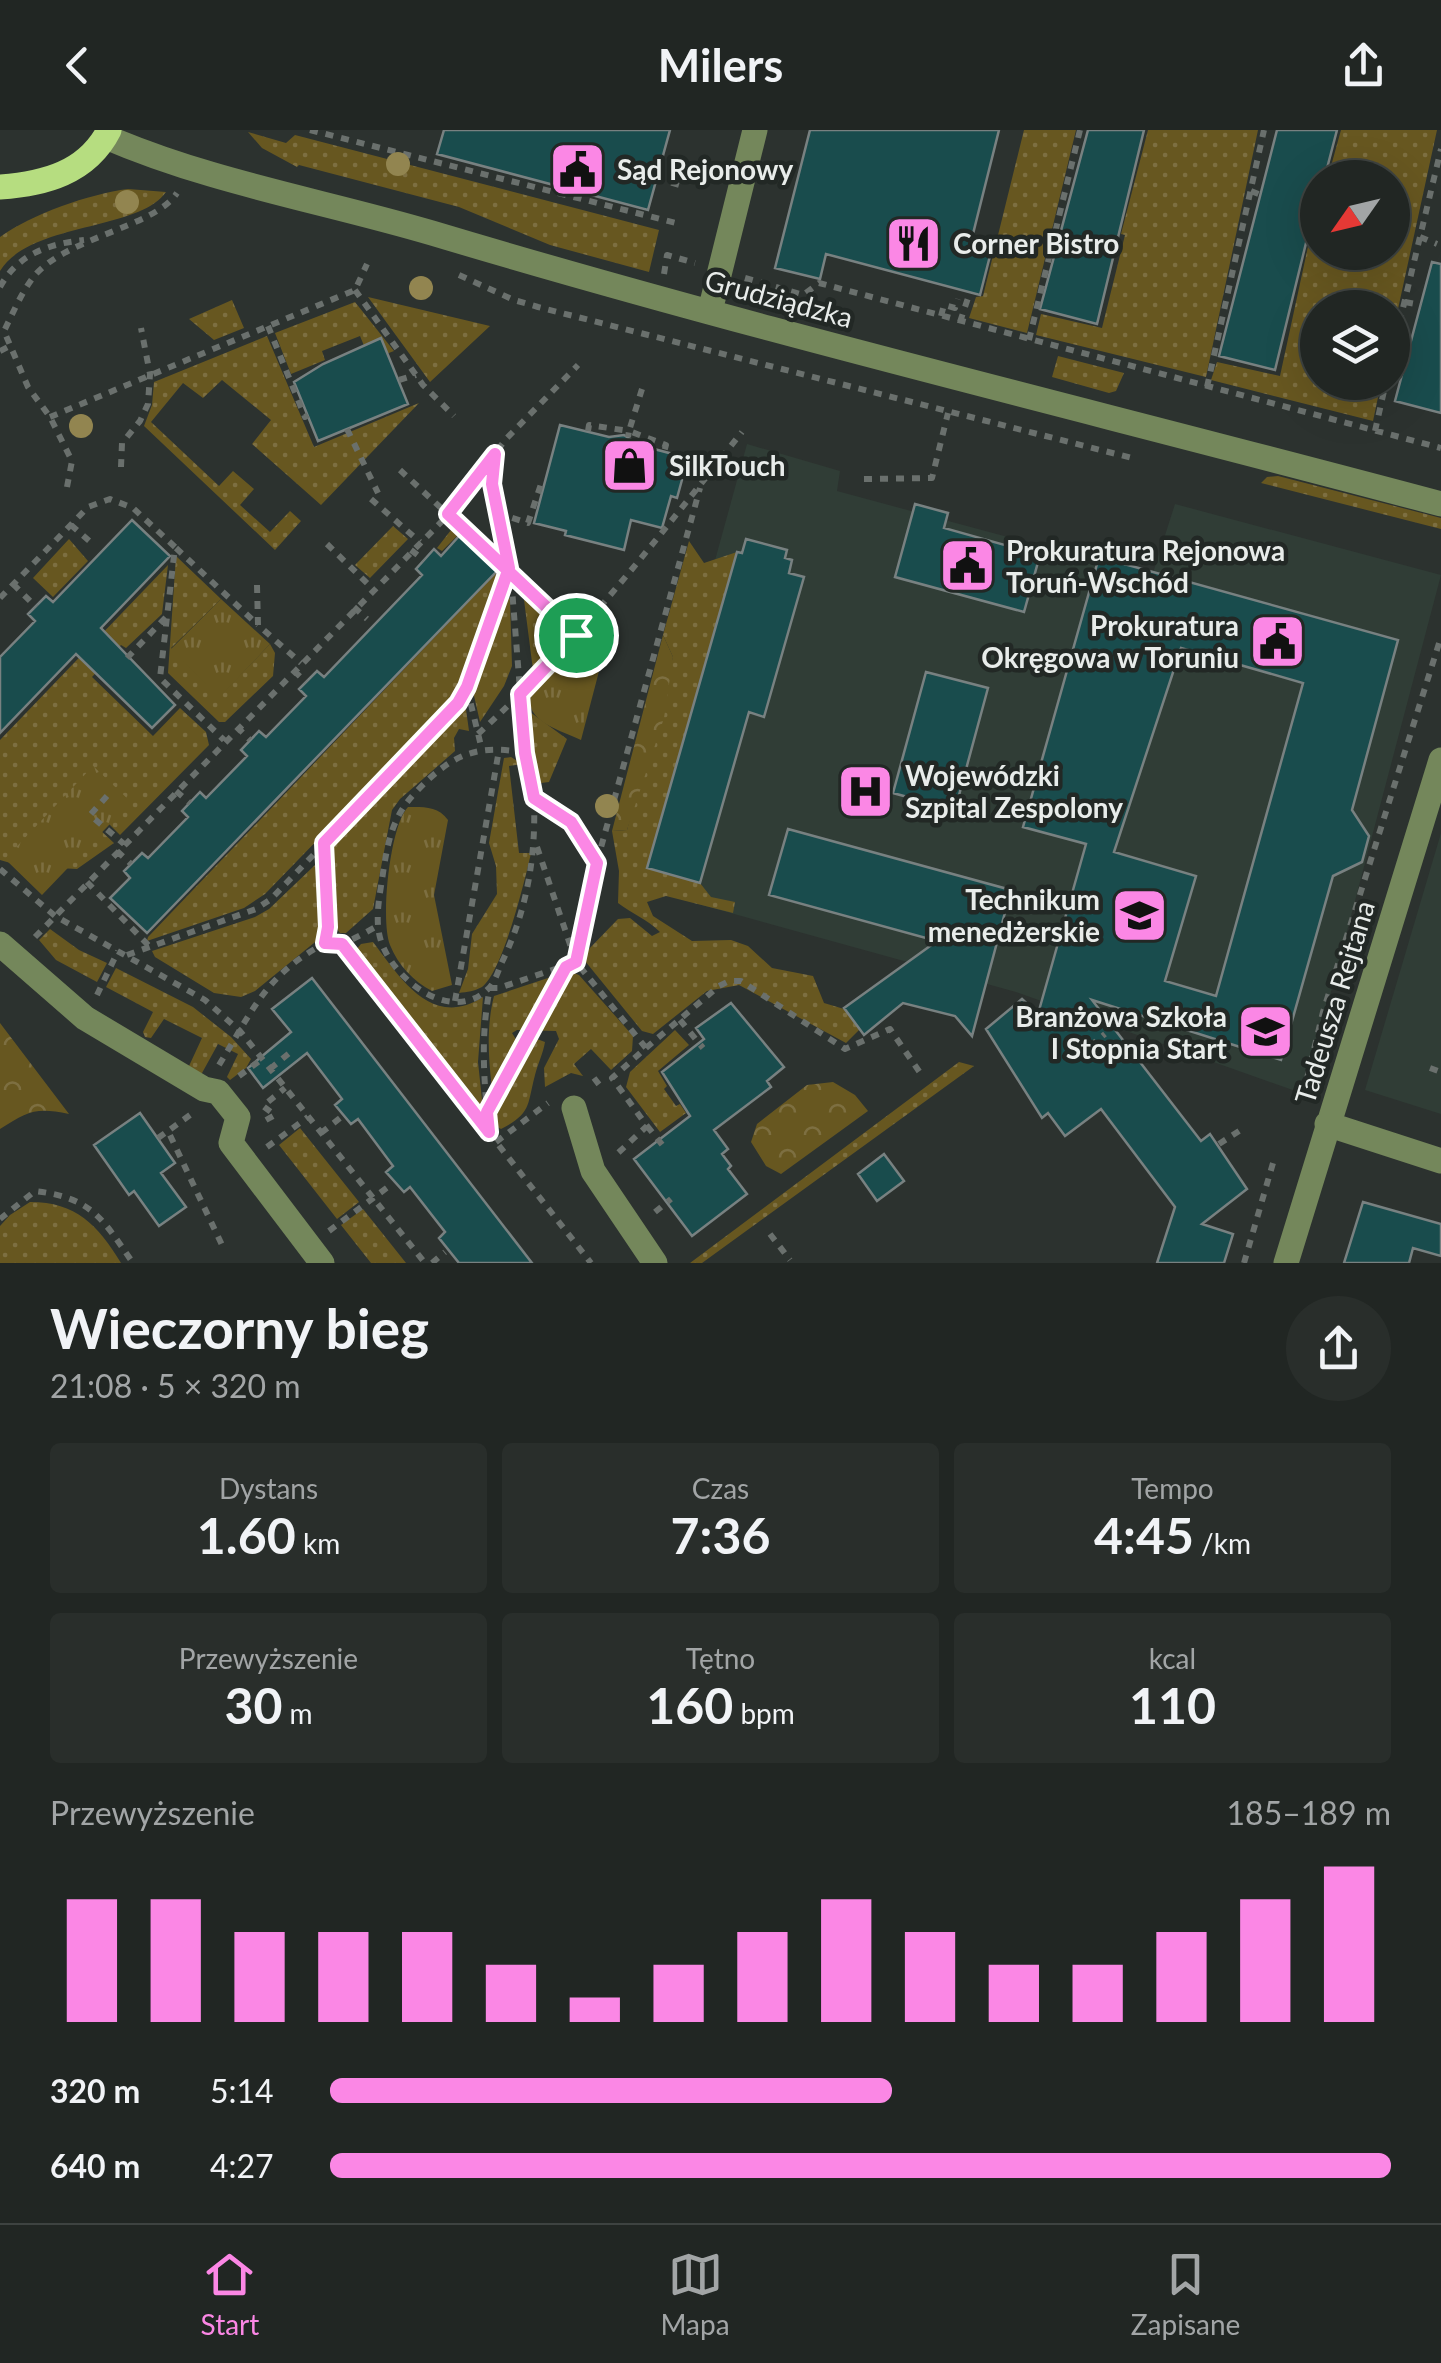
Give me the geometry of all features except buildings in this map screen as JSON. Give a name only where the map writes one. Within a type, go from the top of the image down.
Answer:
[{"type":"main road","points":[[1,187],[60,177],[86,160],[108,134]]},
{"type":"street","points":[[710,311],[755,130]]},
{"type":"street","name":"Grudziądzka","points":[[108,134],[153,158],[371,215],[660,298],[1441,504]]},
{"type":"street","name":"Tadeusza Rejtana","points":[[1286,1263],[1441,760]]},
{"type":"street","points":[[8,950],[86,1018],[204,1089],[218,1092],[238,1118],[231,1144],[316,1254]]},
{"type":"street","points":[[574,1108],[593,1171],[655,1263]]},
{"type":"street","points":[[1327,1124],[1441,1160]]},
{"type":"path","points":[[310,130],[676,223]]},
{"type":"path","points":[[1030,340],[1080,130]]},
{"type":"path","points":[[1207,386],[1239,263],[1264,130]]},
{"type":"path","points":[[1408,290],[1441,149]]},
{"type":"path","points":[[67,486],[72,461],[50,417],[28,387],[4,330],[34,276],[90,239],[162,209],[182,186],[187,167]]},
{"type":"path","points":[[656,178],[686,186]]},
{"type":"path","points":[[1251,192],[1260,196]]},
{"type":"path","points":[[1420,236],[1437,244]]},
{"type":"path","points":[[0,287],[24,258],[56,243],[90,239]]},
{"type":"path","points":[[660,298],[667,256],[803,295],[819,283],[1441,448]]},
{"type":"path","points":[[50,417],[355,290],[367,264]]},
{"type":"path","points":[[355,290],[416,375],[454,416]]},
{"type":"path","points":[[960,322],[970,292]]},
{"type":"path","points":[[941,316],[944,305],[955,308],[958,300]]},
{"type":"path","points":[[1410,303],[1420,305]]},
{"type":"path","points":[[538,307],[1153,462]]},
{"type":"path","points":[[268,326],[305,417],[308,415]]},
{"type":"path","points":[[121,467],[122,443],[148,404],[150,374],[141,328]]},
{"type":"path","points":[[0,351],[10,346]]},
{"type":"path","points":[[8,950],[56,916],[448,514],[495,454],[578,366]]},
{"type":"path","points":[[399,380],[416,375]]},
{"type":"path","points":[[628,434],[642,390]]},
{"type":"path","points":[[1375,431],[1382,400]]},
{"type":"path","points":[[864,479],[932,478],[948,412]]},
{"type":"path","points":[[588,431],[588,425],[604,432],[628,434],[666,446],[664,452]]},
{"type":"path","points":[[348,429],[375,496],[420,542]]},
{"type":"path","points":[[478,734],[576,635],[742,432]]},
{"type":"path","points":[[489,1132],[484,1014],[490,988],[514,937],[536,844],[509,568],[492,484],[495,454]]},
{"type":"path","points":[[400,470],[589,644]]},
{"type":"path","points":[[498,513],[528,523],[543,478]]},
{"type":"path","points":[[576,962],[597,863],[702,483]]},
{"type":"path","points":[[0,598],[88,507],[110,499],[133,508],[300,664]]},
{"type":"path","points":[[71,524],[94,546]]},
{"type":"path","points":[[327,544],[373,589]]},
{"type":"path","points":[[175,547],[160,678],[224,740]]},
{"type":"path","points":[[412,550],[424,560]]},
{"type":"path","points":[[86,1018],[122,953],[150,947],[256,909],[271,899],[458,703],[509,568]]},
{"type":"path","points":[[13,584],[36,607]]},
{"type":"path","points":[[257,586],[258,626]]},
{"type":"path","points":[[354,607],[367,619]]},
{"type":"path","points":[[127,658],[167,616]]},
{"type":"path","points":[[1302,1103],[1323,1012],[1441,637]]},
{"type":"path","points":[[294,670],[306,682]]},
{"type":"path","points":[[467,687],[482,750]]},
{"type":"path","points":[[237,728],[250,740]]},
{"type":"path","points":[[525,753],[482,750],[459,755],[432,775],[402,806],[389,833],[379,925],[381,943],[410,985],[427,996],[455,1002],[576,962]]},
{"type":"path","points":[[455,1002],[500,750]]},
{"type":"path","points":[[176,790],[190,803]]},
{"type":"path","points":[[107,796],[90,815],[130,864]]},
{"type":"path","points":[[534,798],[571,822],[597,863]]},
{"type":"path","points":[[324,843],[328,927],[325,943]]},
{"type":"path","points":[[536,844],[576,962],[646,1048]]},
{"type":"path","points":[[0,870],[56,916],[206,1000],[240,1032],[423,1262],[445,1252]]},
{"type":"path","points":[[87,882],[150,947]]},
{"type":"path","points":[[204,1089],[265,987],[325,943],[342,944],[379,925]]},
{"type":"path","points":[[342,944],[590,1263]]},
{"type":"path","points":[[487,1112],[566,967]]},
{"type":"path","points":[[664,1147],[612,1078],[729,981],[741,981],[845,1049],[890,1030],[922,1077]]},
{"type":"path","points":[[680,1020],[703,1048]]},
{"type":"path","points":[[1090,1046],[1105,1034]]},
{"type":"path","points":[[270,1069],[293,1050]]},
{"type":"path","points":[[1430,1068],[1441,1072]]},
{"type":"path","points":[[594,1078],[601,1087]]},
{"type":"path","points":[[246,1163],[308,1117]]},
{"type":"path","points":[[321,1132],[340,1118]]},
{"type":"path","points":[[614,1162],[620,1149],[647,1126]]},
{"type":"path","points":[[1219,1144],[1242,1129]]},
{"type":"path","points":[[158,1138],[168,1132]]},
{"type":"path","points":[[1244,1263],[1273,1163]]},
{"type":"path","points":[[316,1254],[392,1184]]},
{"type":"path","points":[[0,1219],[35,1191],[59,1194],[85,1203],[132,1263]]},
{"type":"path","points":[[646,1219],[672,1199]]},
{"type":"path","points":[[770,1234],[790,1260]]},
{"type":"shaded area","points":[[747,444],[840,471],[837,491],[1152,576],[1175,504],[1441,575],[1304,1094],[1016,992],[626,884]]},
{"type":"shaded area","points":[[1441,833],[1441,1114],[1365,1090]]},
{"type":"green space","points":[[1024,130],[1076,130],[1027,333],[969,318],[976,297],[983,296]]},
{"type":"green space","points":[[1148,130],[1258,130],[1206,377],[1036,335],[1041,314],[1102,328]]},
{"type":"green space","points":[[1341,130],[1437,130],[1410,254],[1410,160],[1333,160]]},
{"type":"green space","points":[[248,132],[286,143],[295,135],[659,230],[649,272],[550,245],[459,207],[297,167],[262,148]]},
{"type":"green space","points":[[128,189],[166,192],[152,205],[133,214],[35,243],[15,255],[0,271],[0,237],[61,206]]},
{"type":"green space","points":[[1303,270],[1407,270],[1402,290],[1300,290],[1300,400],[1377,400],[1373,421],[1211,380],[1217,362],[1280,376]]},
{"type":"green space","points":[[368,297],[490,326],[430,382]]},
{"type":"green space","points":[[232,300],[244,328],[214,340],[189,319]]},
{"type":"green space","points":[[355,302],[394,351],[370,360],[360,336],[322,351],[325,360],[291,374],[275,333]]},
{"type":"green space","points":[[267,336],[314,447],[419,403],[321,505],[252,444],[271,420],[222,380],[203,398],[183,383],[151,422],[219,486],[233,471],[254,489],[240,505],[270,532],[290,511],[301,521],[275,550],[144,426],[152,405],[154,382]]},
{"type":"green space","points":[[1058,356],[1124,373],[1116,391],[1109,393],[1052,377]]},
{"type":"green space","points":[[1278,476],[1441,518],[1441,529],[1261,483],[1267,477]]},
{"type":"green space","points":[[393,526],[408,539],[370,578],[355,565]]},
{"type":"green space","points":[[462,529],[492,558],[500,572],[502,580],[460,693],[265,894],[244,908],[147,941],[498,571],[460,533],[442,551],[437,548],[451,530]]},
{"type":"green space","points":[[69,539],[88,561],[53,597],[33,578]]},
{"type":"green space","points":[[689,541],[704,563],[737,552],[648,868],[700,883],[711,897],[735,902],[733,913],[666,896],[647,902],[653,916],[692,941],[731,940],[748,946],[772,968],[813,976],[824,1003],[844,1009],[860,1029],[846,1043],[739,985],[707,991],[653,1034],[642,1031],[585,961],[586,952],[618,919],[630,918],[652,936],[660,932],[618,903],[619,871],[612,831],[627,830],[673,657],[663,635]]},
{"type":"green space","points":[[176,556],[221,599],[171,648],[219,697],[270,644],[275,653],[273,676],[225,722],[219,722],[168,673]]},
{"type":"green space","points":[[168,565],[162,614],[126,648],[121,645],[92,677],[153,736],[180,708],[206,732],[209,745],[120,835],[99,814],[83,814],[114,843],[77,869],[21,866],[0,860],[0,740]]},
{"type":"green space","points":[[523,592],[569,636],[533,670]]},
{"type":"green space","points":[[506,595],[510,599],[512,666],[480,722],[472,687],[498,607]]},
{"type":"green space","points":[[221,599],[270,644],[219,698],[171,649]]},
{"type":"green space","points":[[614,614],[581,740],[543,722],[531,708],[530,700],[533,689]]},
{"type":"green space","points":[[663,635],[673,657],[664,718],[627,830],[612,831]]},
{"type":"green space","points":[[582,644],[529,696],[530,712],[567,739],[549,782],[541,783],[532,755],[525,697],[568,647]]},
{"type":"green space","points":[[465,702],[469,731],[459,729],[454,738],[455,751],[392,810],[373,909],[346,933],[340,933],[332,922],[330,849],[461,711]]},
{"type":"green space","points":[[511,757],[522,764],[509,766],[519,853],[531,853],[498,963],[482,987],[459,993],[468,969],[472,934],[497,894],[496,866],[489,843],[504,758]]},
{"type":"green space","points":[[93,766],[131,802],[42,895],[5,859]]},
{"type":"green space","points":[[408,807],[435,810],[448,820],[434,895],[452,985],[432,991],[402,966],[387,933],[392,852]]},
{"type":"green space","points":[[315,865],[321,867],[320,938],[255,991],[241,997],[214,993],[155,957],[152,951],[269,909]]},
{"type":"green space","points":[[50,929],[79,950],[107,963],[97,982],[56,960],[39,940]]},
{"type":"green space","points":[[373,942],[406,983],[432,1003],[464,1006],[483,997],[478,1062],[483,1109],[480,1112],[355,951],[361,944]]},
{"type":"green space","points":[[116,968],[193,1007],[231,1037],[251,1059],[246,1068],[230,1080],[227,1077],[238,1054],[218,1044],[202,1073],[197,1073],[189,1066],[202,1038],[164,1019],[151,1038],[145,1037],[143,1032],[153,1012],[106,987]]},
{"type":"green space","points":[[569,971],[579,975],[633,1036],[632,1051],[611,1070],[591,1049],[574,1064],[583,1076],[571,1073],[545,1087],[544,1068],[559,1039],[556,1031],[517,1030],[512,1033],[524,1052],[537,1039],[545,1042],[527,1107],[501,1129],[496,1126],[489,1061],[494,996]]},
{"type":"green space","points":[[0,1023],[69,1114],[33,1112],[0,1129]]},
{"type":"green space","points":[[675,1030],[689,1045],[658,1071],[667,1086],[664,1089],[686,1113],[660,1132],[626,1087],[630,1072]]},
{"type":"green space","points":[[959,1062],[974,1066],[702,1263],[690,1263]]},
{"type":"green space","points":[[833,1082],[855,1095],[868,1111],[781,1174],[766,1166],[751,1142],[757,1124],[807,1085]]},
{"type":"green space","points":[[300,1128],[359,1202],[337,1219],[279,1145]]},
{"type":"green space","points":[[30,1202],[60,1206],[84,1218],[104,1237],[121,1263],[0,1263],[0,1226]]},
{"type":"green space","points":[[363,1209],[406,1263],[371,1263],[341,1225]]},
{"type":"place","name":"Sąd Rejonowy","points":[[578,169]]},
{"type":"place","name":"Corner Bistro","points":[[914,243]]},
{"type":"place","name":"SilkTouch","points":[[630,465]]},
{"type":"place","name":"Prokuratura Rejonowa Toruń-Wschód","points":[[967,566]]},
{"type":"place","name":"Prokuratura Okręgowa w Toruniu","points":[[1278,641]]},
{"type":"place","name":"Wojewódzki Szpital Zespolony","points":[[866,791]]},
{"type":"place","name":"Technikum menedżerskie","points":[[1139,915]]},
{"type":"place","name":"Branżowa Szkoła I Stopnia Start","points":[[1266,1032]]},
{"type":"route","points":[[576,635],[509,568],[448,514],[495,454],[492,484],[509,568],[467,687],[458,703],[324,843],[328,927],[325,943],[342,944],[489,1132],[487,1112],[566,967],[576,962],[597,863],[571,822],[534,798],[525,753],[520,694],[576,635]]}]
